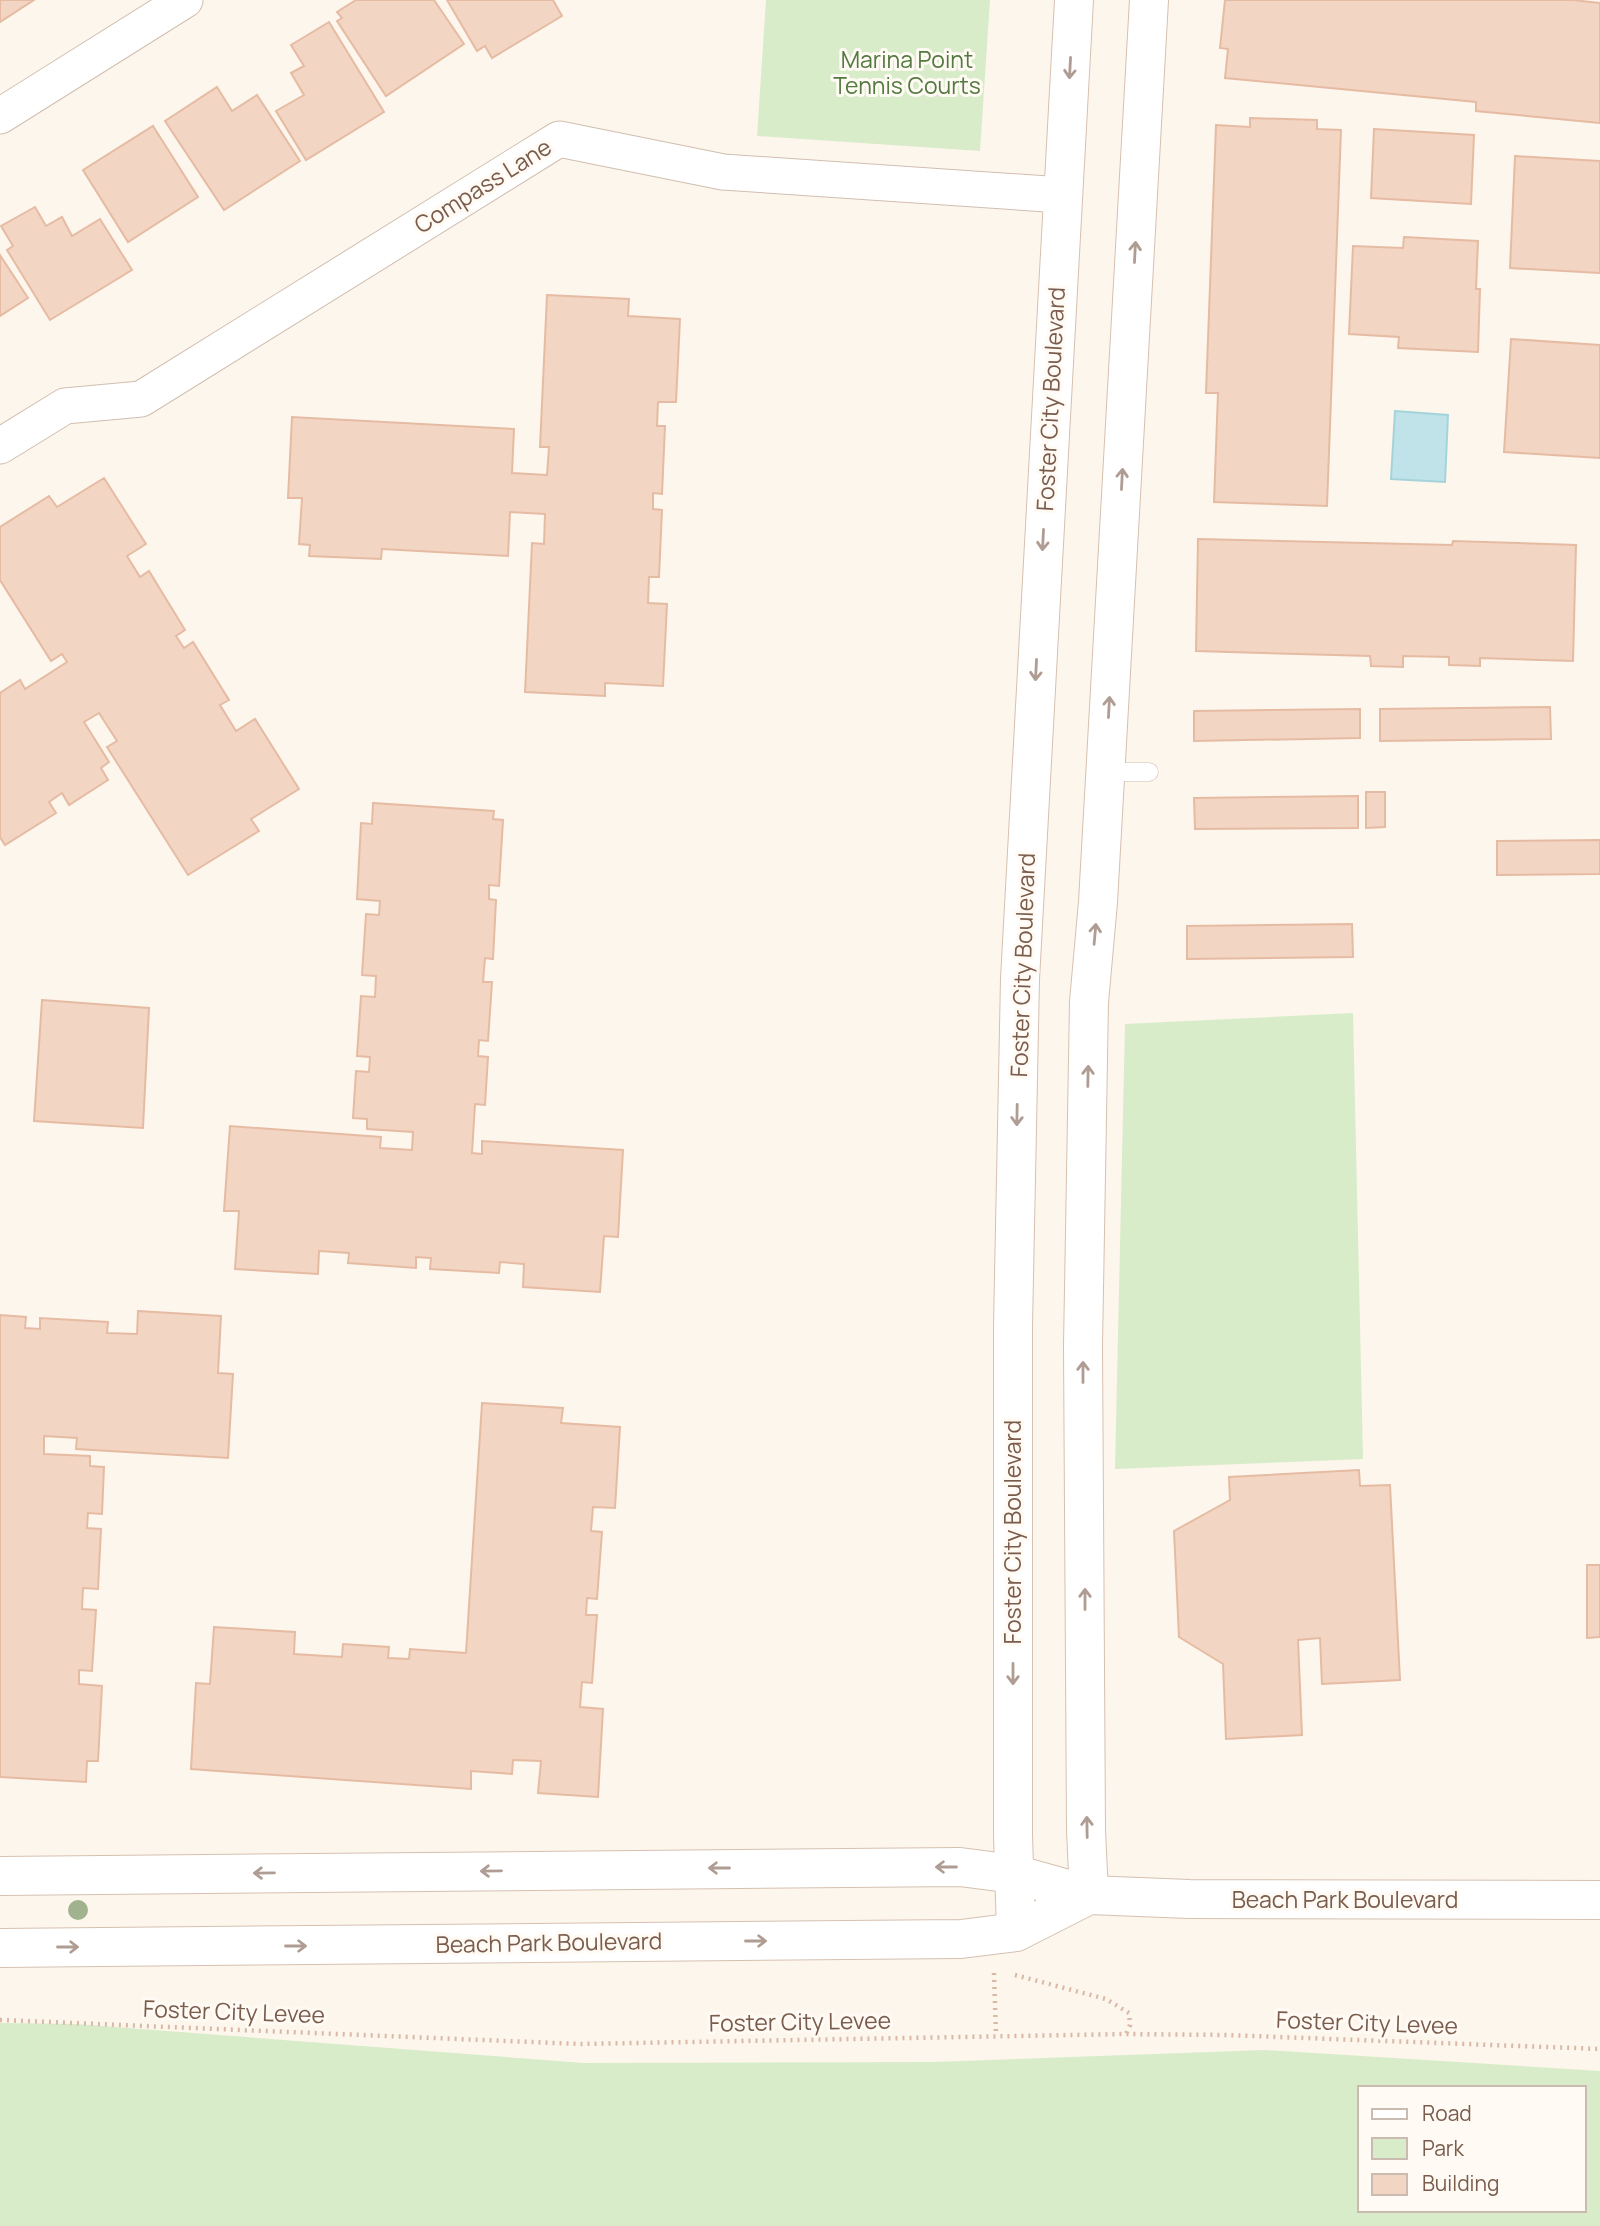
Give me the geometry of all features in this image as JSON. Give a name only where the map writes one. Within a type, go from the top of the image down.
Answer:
[{"type":"main road","name":"Foster City Boulevard","points":[[1016,1932],[1013,1339],[1020,979],[1074,0]]},
{"type":"main road","points":[[1089,1895],[1086,1830],[1083,1346],[1089,1002],[1098,902],[1149,0]]},
{"type":"main road","name":"Beach Park Boulevard","points":[[0,1876],[947,1867],[1014,1874],[1089,1895],[1189,1899],[1600,1900]]},
{"type":"main road","name":"Beach Park Boulevard","points":[[0,1948],[961,1940],[1016,1932],[1089,1895]]},
{"type":"street","points":[[0,116],[186,0]]},
{"type":"street","name":"Compass Lane","points":[[0,446],[65,406],[141,399],[559,139],[723,172],[1062,195]]},
{"type":"lane","points":[[1105,772],[1149,772]]},
{"type":"path","points":[[983,1969],[1106,1999],[1129,2013],[1130,2025],[1126,2034]]},
{"type":"path","points":[[994,1971],[996,2035]]},
{"type":"path","name":"Foster City Levee","points":[[0,2020],[579,2044],[1126,2034],[1225,2035],[1600,2049]]},
{"type":"green space","name":"Marina Point Tennis Courts","points":[[766,0],[990,0],[980,151],[757,136]]},
{"type":"green space","points":[[1353,1013],[1363,1459],[1115,1469],[1125,1024]]},
{"type":"green space","points":[[0,2023],[76,2024],[584,2063],[933,2062],[1265,2050],[1600,2071],[1600,2226],[0,2226]]},
{"type":"water","points":[[1395,411],[1448,415],[1445,482],[1391,479]]},
{"type":"building","points":[[0,0],[34,0],[0,22]]},
{"type":"building","points":[[356,0],[434,0],[464,44],[386,96],[337,21],[342,18],[337,12]]},
{"type":"building","points":[[447,0],[553,0],[562,16],[492,58],[485,46],[477,51]]},
{"type":"building","points":[[1225,0],[1573,0],[1600,3],[1600,123],[1476,111],[1476,102],[1225,78],[1228,49],[1220,48]]},
{"type":"building","points":[[329,22],[384,112],[306,160],[276,111],[304,95],[291,73],[304,66],[291,45]]},
{"type":"building","points":[[217,87],[232,111],[257,95],[300,161],[224,210],[165,121]]},
{"type":"building","points":[[1250,118],[1317,120],[1317,129],[1341,130],[1327,506],[1214,502],[1218,393],[1206,393],[1216,125],[1250,127]]},
{"type":"building","points":[[153,126],[198,197],[128,242],[83,170]]},
{"type":"building","points":[[1374,129],[1474,135],[1471,204],[1371,198]]},
{"type":"building","points":[[1515,156],[1600,161],[1600,273],[1510,268]]},
{"type":"building","points":[[35,207],[46,226],[62,217],[72,236],[100,219],[132,270],[50,320],[7,250],[13,246],[1,226]]},
{"type":"building","points":[[1404,237],[1478,241],[1478,352],[1398,348],[1399,337],[1349,334],[1353,246],[1403,248]]},
{"type":"building","points":[[0,255],[28,298],[0,316]]},
{"type":"building","points":[[547,295],[629,299],[628,316],[680,319],[676,402],[658,402],[657,426],[665,426],[662,494],[653,493],[653,509],[662,510],[659,577],[649,577],[648,603],[667,604],[663,686],[605,683],[605,696],[525,692],[532,543],[544,544],[545,514],[510,512],[508,556],[382,549],[381,559],[309,556],[310,545],[299,544],[302,498],[288,498],[292,417],[514,429],[512,473],[547,475],[549,447],[540,447]]},
{"type":"building","points":[[1511,339],[1600,345],[1600,458],[1504,452]]},
{"type":"building","points":[[104,478],[146,544],[127,556],[140,577],[149,571],[185,630],[176,636],[184,648],[193,642],[229,700],[220,705],[236,731],[255,719],[299,789],[251,819],[259,831],[188,875],[107,747],[117,741],[99,713],[84,722],[109,762],[101,768],[108,780],[69,805],[62,793],[49,802],[56,813],[5,845],[0,837],[0,693],[20,680],[25,689],[67,662],[62,654],[51,661],[0,580],[0,527],[49,496],[57,507]]},
{"type":"building","points":[[1198,539],[1576,545],[1573,661],[1480,658],[1480,666],[1449,665],[1449,657],[1403,656],[1403,667],[1371,666],[1370,656],[1196,651]]},
{"type":"building","points":[[1550,707],[1551,739],[1380,741],[1380,709]]},
{"type":"building","points":[[1360,709],[1360,738],[1194,741],[1194,711]]},
{"type":"building","points":[[1366,792],[1385,792],[1385,827],[1366,828]]},
{"type":"building","points":[[1358,796],[1358,828],[1195,829],[1194,798]]},
{"type":"building","points":[[373,803],[494,811],[493,819],[503,820],[499,886],[489,885],[489,899],[496,900],[493,959],[485,958],[483,982],[492,982],[488,1041],[479,1040],[478,1056],[488,1057],[485,1105],[475,1104],[472,1153],[482,1154],[482,1141],[623,1150],[618,1237],[604,1236],[600,1292],[523,1287],[524,1264],[500,1262],[499,1273],[430,1269],[431,1258],[416,1257],[416,1268],[348,1263],[349,1253],[319,1251],[318,1274],[235,1269],[239,1211],[224,1211],[230,1126],[381,1137],[380,1148],[412,1150],[413,1132],[367,1129],[367,1119],[353,1118],[356,1071],[369,1072],[370,1057],[357,1056],[361,996],[375,997],[376,976],[362,975],[366,914],[379,915],[380,901],[357,899],[361,823],[372,824]]},
{"type":"building","points":[[1600,840],[1600,874],[1497,875],[1497,841]]},
{"type":"building","points":[[1352,924],[1353,957],[1187,959],[1187,926]]},
{"type":"building","points":[[42,1000],[149,1008],[143,1128],[34,1121]]},
{"type":"building","points":[[138,1311],[221,1316],[218,1373],[233,1374],[228,1458],[76,1449],[77,1438],[44,1436],[44,1454],[90,1456],[90,1466],[104,1467],[102,1514],[88,1513],[87,1528],[101,1529],[98,1589],[83,1588],[82,1609],[96,1610],[92,1671],[79,1670],[79,1684],[102,1686],[98,1761],[87,1761],[86,1782],[0,1777],[0,1315],[26,1317],[25,1328],[40,1329],[40,1318],[108,1322],[107,1333],[137,1334]]},
{"type":"building","points":[[482,1403],[563,1408],[561,1423],[620,1427],[615,1508],[593,1507],[591,1531],[602,1532],[597,1599],[587,1598],[586,1615],[597,1615],[592,1683],[582,1682],[580,1707],[603,1709],[598,1797],[538,1793],[541,1761],[513,1760],[512,1774],[471,1771],[471,1789],[191,1769],[196,1683],[210,1684],[214,1627],[295,1632],[294,1654],[342,1657],[343,1644],[389,1647],[388,1658],[409,1659],[410,1649],[466,1653]]},
{"type":"building","points":[[1359,1470],[1360,1486],[1390,1485],[1400,1680],[1322,1684],[1320,1638],[1298,1640],[1302,1735],[1226,1739],[1223,1664],[1179,1637],[1174,1531],[1230,1500],[1229,1477]]},
{"type":"building","points":[[1587,1565],[1600,1565],[1600,1637],[1587,1638]]}]
